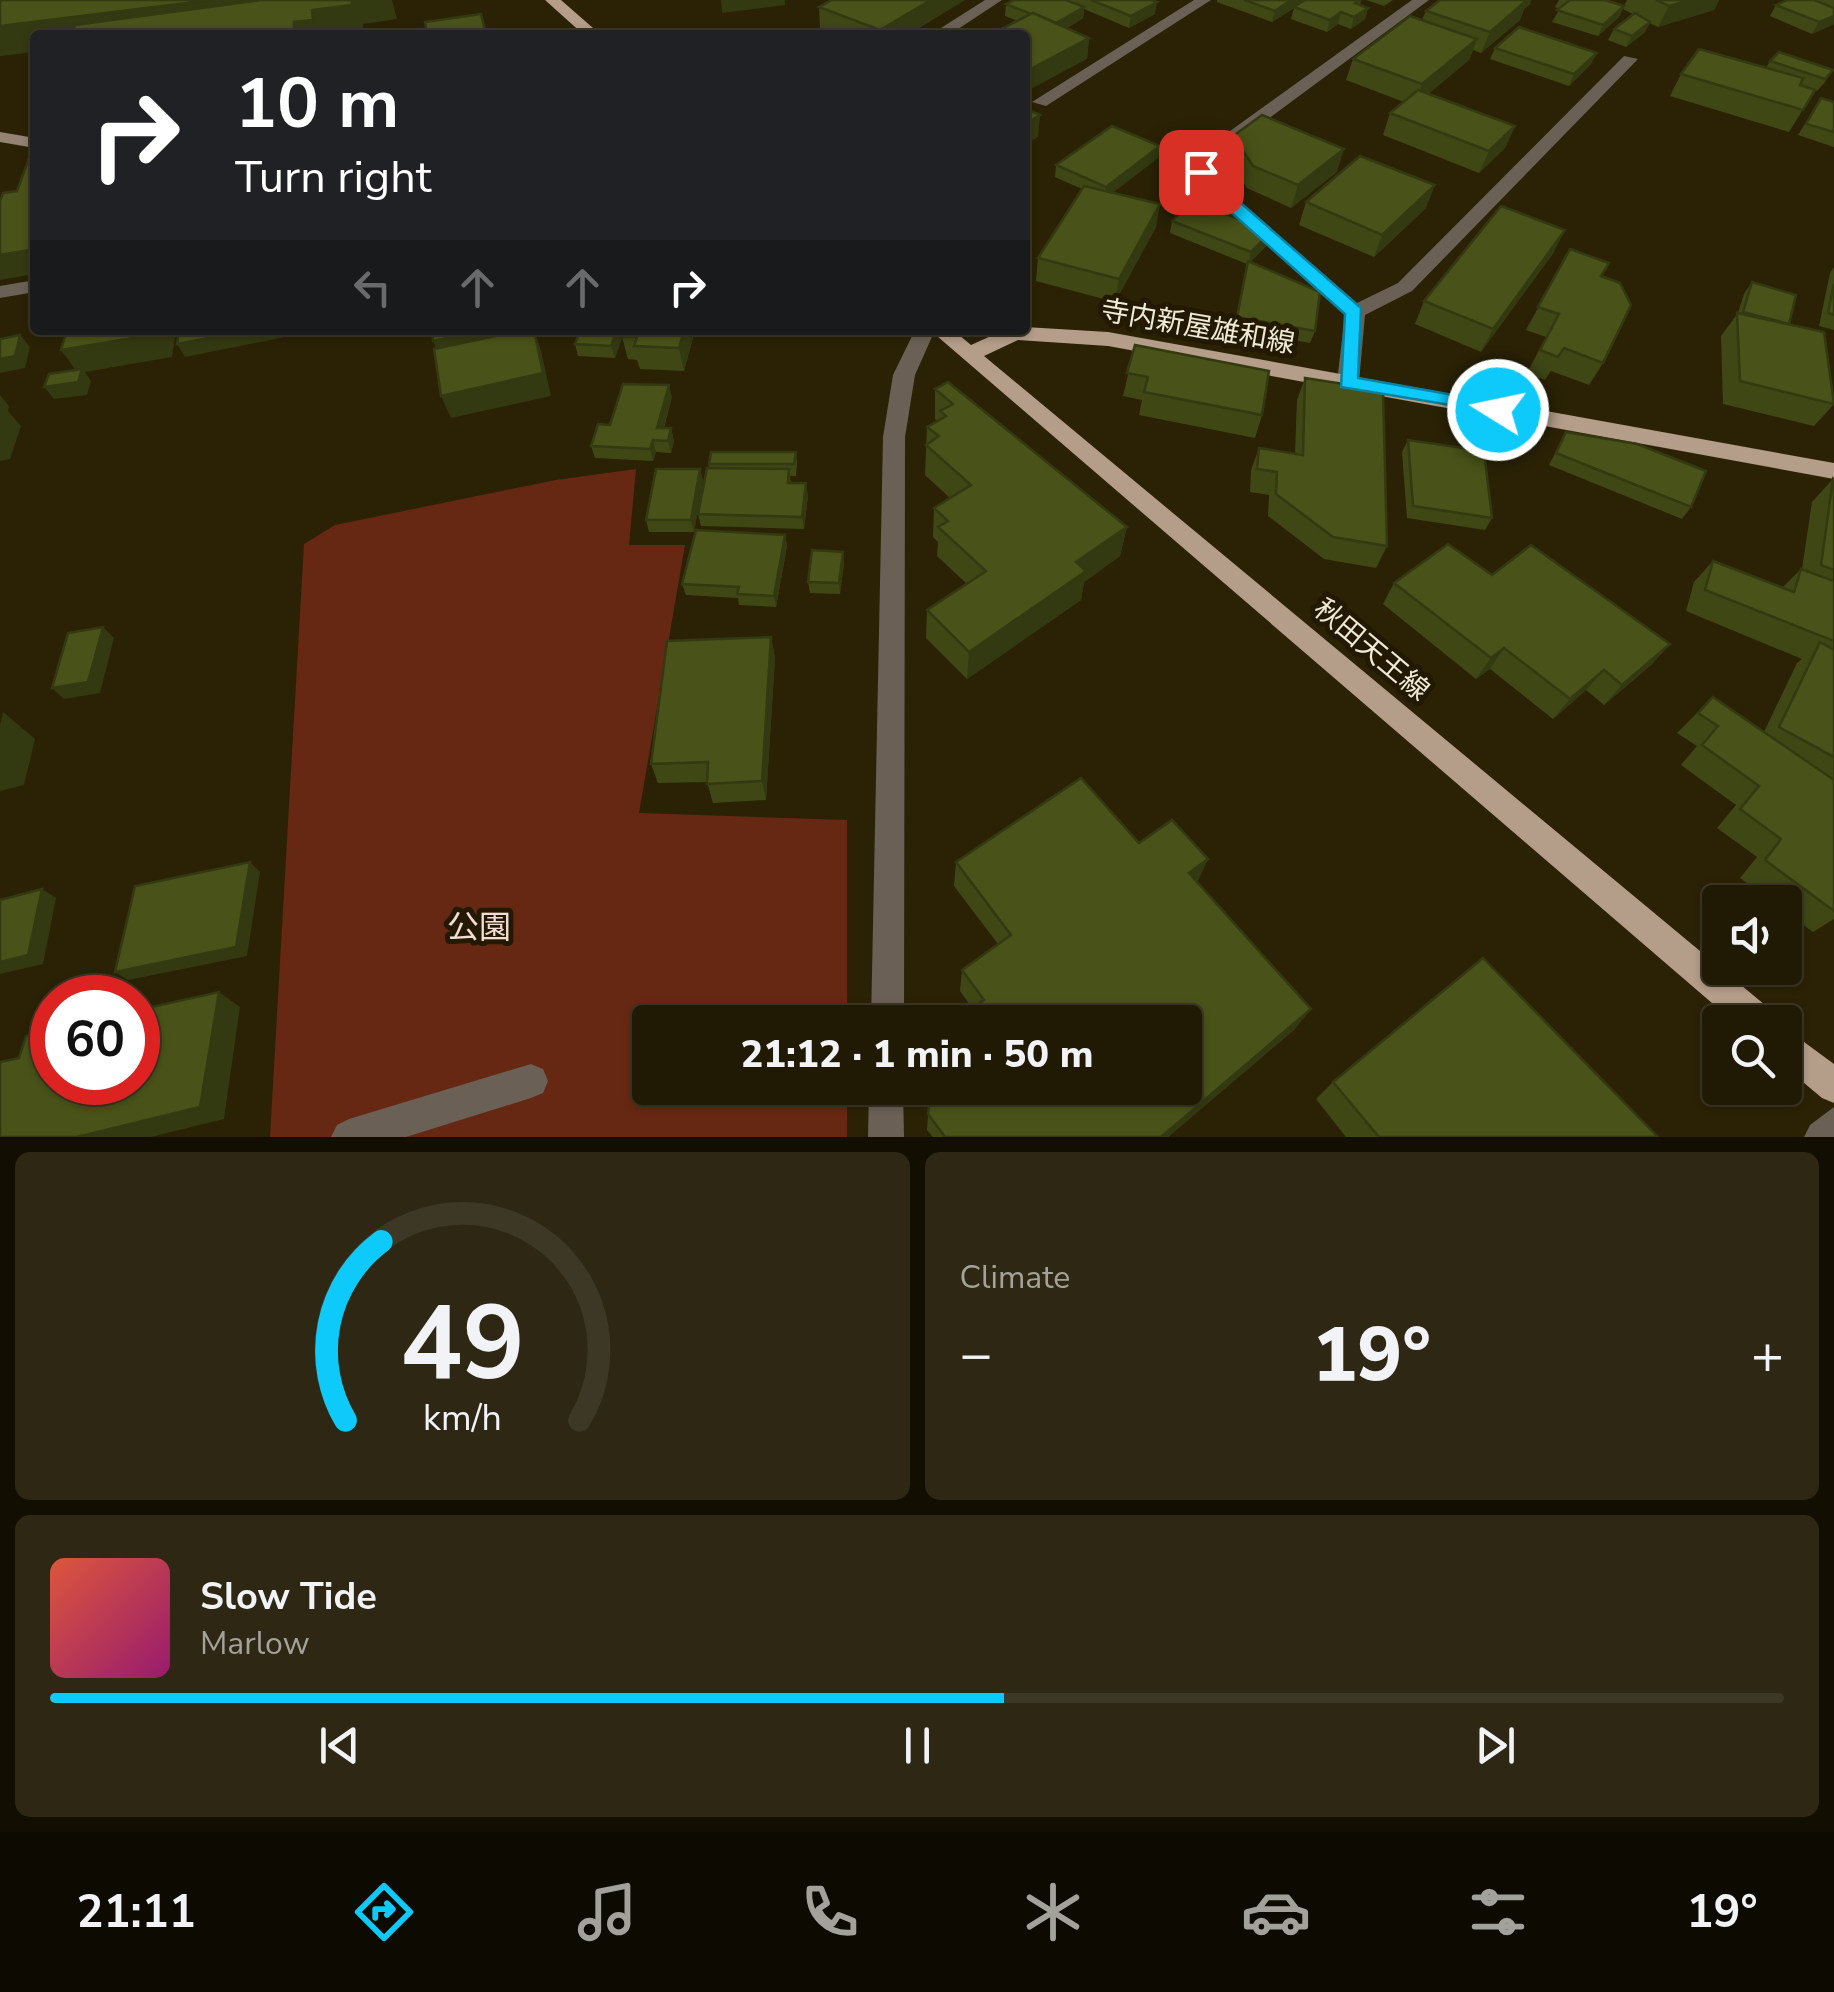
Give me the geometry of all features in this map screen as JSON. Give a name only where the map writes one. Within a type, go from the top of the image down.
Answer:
[{"type":"main road","points":[[552,0],[588,30]]},
{"type":"main road","name":"寺内新屋雄和線","points":[[1030,334],[1108,339],[1834,470]]},
{"type":"main road","name":"秋田天王線","points":[[946,335],[1738,1005]]},
{"type":"main road","name":"寺内新屋雄和線","points":[[969,354],[1011,335]]},
{"type":"main road","points":[[1802,1059],[1834,1086]]},
{"type":"street","points":[[946,30],[995,0]]},
{"type":"street","points":[[1040,102],[1204,0]]},
{"type":"street","points":[[1354,312],[1213,188],[1201,172],[1211,153],[1422,0]]},
{"type":"street","points":[[1354,312],[1406,288],[1630,59]]},
{"type":"street","points":[[0,137],[30,143]]},
{"type":"street","points":[[0,292],[30,287]]},
{"type":"street","points":[[1348,382],[1354,312]]},
{"type":"street","points":[[887,1005],[894,437],[904,375],[924,335]]},
{"type":"street","points":[[349,1137],[531,1081]]},
{"type":"street","points":[[886,1105],[886,1137]]},
{"type":"street","points":[[1822,1137],[1834,1125]]},
{"type":"green space","name":"公園","points":[[636,469],[629,545],[685,545],[639,813],[847,820],[847,1005],[632,1005],[632,1105],[847,1105],[847,1137],[270,1137],[304,544],[335,525],[556,480]]},
{"type":"building","points":[[0,0],[211,0],[0,26]]},
{"type":"building","points":[[261,0],[352,0],[352,5],[312,10],[313,20],[294,22],[294,30],[74,30],[75,25]]},
{"type":"building","points":[[832,0],[931,0],[880,30],[819,7]]},
{"type":"building","points":[[1014,0],[1066,0],[1084,7],[1056,23],[1006,4]]},
{"type":"building","points":[[1091,0],[1151,0],[1157,2],[1131,16]]},
{"type":"building","points":[[1244,0],[1291,0],[1275,11]]},
{"type":"building","points":[[1305,0],[1360,0],[1355,3],[1368,8],[1354,17],[1341,12],[1330,20],[1294,7]]},
{"type":"building","points":[[1440,0],[1527,0],[1490,32],[1426,11]]},
{"type":"building","points":[[1570,0],[1605,0],[1624,6],[1603,25],[1557,10]]},
{"type":"building","points":[[1656,0],[1690,0],[1669,6]]},
{"type":"building","points":[[1787,0],[1814,0],[1834,8],[1834,16],[1819,22],[1776,5]]},
{"type":"building","points":[[1033,13],[1089,38],[1030,69],[1030,30],[999,30]]},
{"type":"building","points":[[1635,13],[1650,22],[1632,36],[1614,29]]},
{"type":"building","points":[[481,14],[485,30],[426,30],[425,22]]},
{"type":"building","points":[[1410,16],[1477,39],[1422,84],[1353,59]]},
{"type":"building","points":[[1519,27],[1597,53],[1574,74],[1495,48]]},
{"type":"building","points":[[1699,49],[1803,78],[1800,85],[1815,90],[1803,110],[1681,74]]},
{"type":"building","points":[[1779,52],[1833,70],[1825,79],[1770,61]]},
{"type":"building","points":[[1418,90],[1515,126],[1489,151],[1390,113]]},
{"type":"building","points":[[1821,98],[1834,102],[1834,132],[1806,124]]},
{"type":"building","points":[[1262,115],[1344,149],[1298,185],[1253,166],[1233,136]]},
{"type":"building","points":[[1112,126],[1160,146],[1106,187],[1056,165]]},
{"type":"building","points":[[30,155],[30,250],[0,255],[0,201],[3,193],[17,191]]},
{"type":"building","points":[[1360,156],[1435,185],[1382,235],[1306,202]]},
{"type":"building","points":[[1084,186],[1160,204],[1119,279],[1038,258]]},
{"type":"building","points":[[1193,201],[1271,232],[1251,252],[1172,221]]},
{"type":"building","points":[[1501,206],[1565,230],[1493,329],[1424,301]]},
{"type":"building","points":[[1570,249],[1609,263],[1601,276],[1620,283],[1631,305],[1603,363],[1564,348],[1558,357],[1540,350],[1559,314],[1538,307]]},
{"type":"building","points":[[1248,261],[1320,292],[1315,331],[1237,317]]},
{"type":"building","points":[[1752,282],[1796,295],[1789,324],[1743,312]]},
{"type":"building","points":[[1834,284],[1834,315],[1828,313]]},
{"type":"building","points":[[1737,313],[1824,332],[1834,404],[1740,381]]},
{"type":"building","points":[[20,335],[15,356],[0,359],[0,339]]},
{"type":"building","points":[[66,335],[151,335],[61,350]]},
{"type":"building","points":[[178,335],[224,335],[177,344]]},
{"type":"building","points":[[432,335],[461,335],[433,341]]},
{"type":"building","points":[[500,335],[535,335],[543,373],[441,396],[434,349]]},
{"type":"building","points":[[578,335],[615,335],[611,346],[575,344]]},
{"type":"building","points":[[683,335],[679,348],[634,346],[637,337],[622,337]]},
{"type":"building","points":[[1135,345],[1269,371],[1262,415],[1144,392],[1148,377],[1127,373]]},
{"type":"building","points":[[82,369],[78,382],[44,387],[49,374]]},
{"type":"building","points":[[1305,378],[1383,390],[1387,546],[1333,537],[1276,494],[1277,472],[1257,469],[1259,448],[1303,455]]},
{"type":"building","points":[[948,382],[1127,527],[1076,562],[1086,571],[969,652],[927,610],[986,571],[938,527],[948,521],[934,508],[971,485],[926,445],[939,436],[927,427],[946,416],[940,411],[953,404],[935,389]]},
{"type":"building","points":[[623,384],[669,385],[657,428],[671,428],[668,441],[653,440],[650,449],[591,446],[598,424],[610,425]]},
{"type":"building","points":[[1566,432],[1637,444],[1706,471],[1691,507],[1556,453]]},
{"type":"building","points":[[1408,440],[1484,451],[1492,518],[1413,506]]},
{"type":"building","points":[[711,452],[796,452],[794,464],[709,464]]},
{"type":"building","points":[[707,468],[789,469],[788,483],[806,483],[802,517],[698,514]]},
{"type":"building","points":[[656,469],[700,469],[691,520],[646,520]]},
{"type":"building","points":[[1834,480],[1834,570],[1821,565]]},
{"type":"building","points":[[696,530],[785,535],[774,596],[737,594],[739,587],[682,584]]},
{"type":"building","points":[[1448,544],[1492,575],[1531,545],[1670,644],[1622,685],[1604,670],[1570,699],[1504,648],[1491,658],[1394,583]]},
{"type":"building","points":[[812,550],[843,552],[839,583],[808,582]]},
{"type":"building","points":[[1713,561],[1794,592],[1801,569],[1834,581],[1834,641],[1705,590]]},
{"type":"building","points":[[103,627],[88,682],[52,688],[68,633]]},
{"type":"building","points":[[771,637],[762,781],[707,784],[708,762],[651,764],[667,641]]},
{"type":"building","points":[[1820,642],[1834,650],[1834,757],[1779,727]]},
{"type":"building","points":[[1713,697],[1834,780],[1834,911],[1765,860],[1781,839],[1740,809],[1759,786],[1702,745],[1718,726],[1698,713]]},
{"type":"building","points":[[1081,778],[1139,843],[1172,820],[1208,859],[1189,873],[1311,1009],[1202,1102],[1202,1005],[977,1005],[984,1000],[962,970],[1011,935],[956,862]]},
{"type":"building","points":[[250,862],[236,947],[115,972],[135,886]]},
{"type":"building","points":[[42,889],[28,955],[0,962],[0,900]]},
{"type":"building","points":[[1483,958],[1658,1137],[1379,1137],[1333,1082]]},
{"type":"building","points":[[219,992],[200,1107],[77,1137],[0,1137],[0,1062],[19,1058],[26,1036],[30,1035],[30,1105],[160,1105],[160,1005]]},
{"type":"building","points":[[929,1105],[1198,1105],[1161,1137],[945,1137],[928,1114]]},
{"type":"route","points":[[1201,172],[1213,188],[1354,312],[1348,382],[1498,410]]}]
